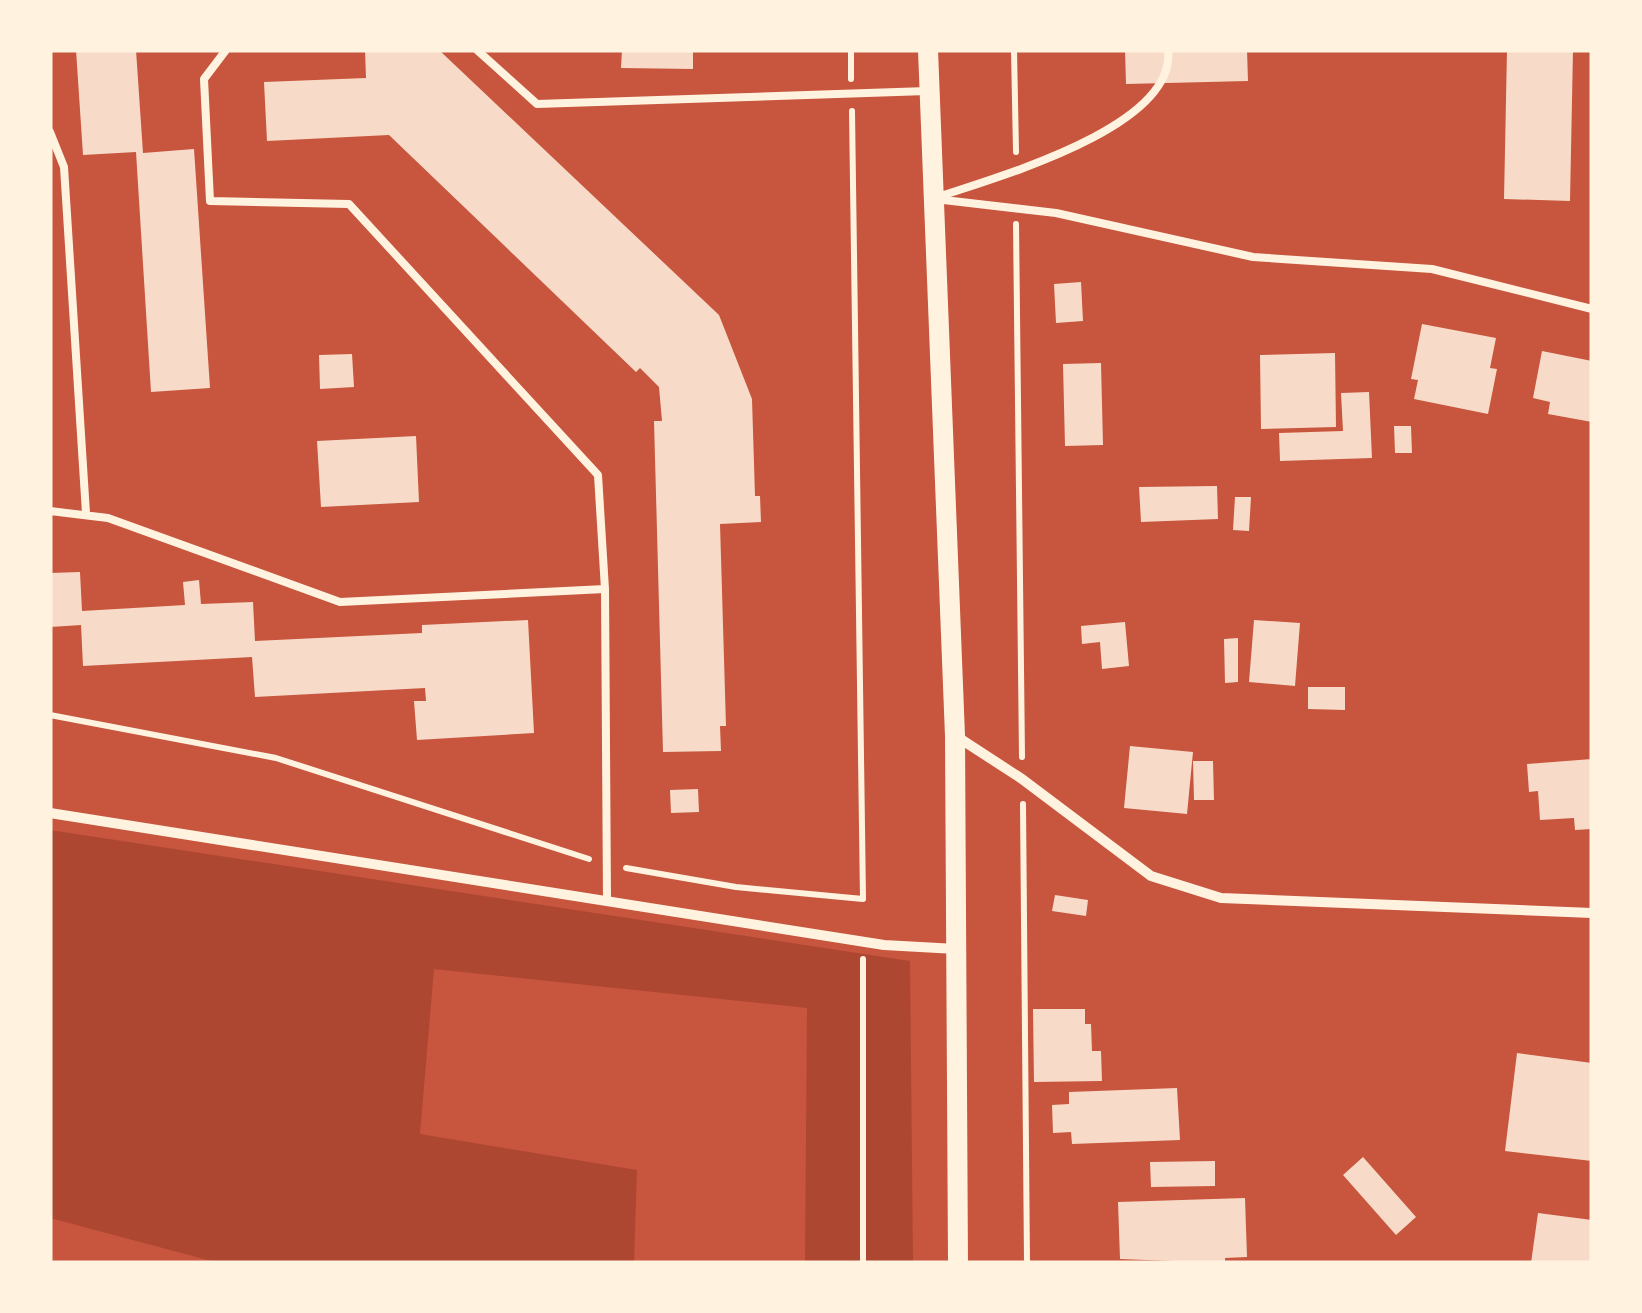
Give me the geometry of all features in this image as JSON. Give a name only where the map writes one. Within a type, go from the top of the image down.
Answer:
[{"type":"main road","points":[[928,50],[930,199],[955,736],[958,1263]]},
{"type":"street","points":[[955,736],[1022,778],[1151,876],[1222,898],[1592,913]]},
{"type":"street","points":[[50,813],[863,942],[956,949]]},
{"type":"lane","points":[[226,50],[204,79],[210,201],[349,204],[598,475],[605,589],[607,900]]},
{"type":"lane","points":[[477,50],[537,104],[928,91]]},
{"type":"lane","points":[[930,199],[1016,170],[1102,132],[1155,95],[1167,72],[1168,50]]},
{"type":"lane","points":[[50,132],[64,168],[86,513]]},
{"type":"lane","points":[[930,199],[1056,213],[1253,257],[1432,269],[1592,309]]},
{"type":"lane","points":[[50,511],[86,513],[340,602],[605,589]]},
{"type":"path","points":[[851,50],[863,899],[863,1263]]},
{"type":"path","points":[[1014,50],[1016,170]]},
{"type":"path","points":[[1016,208],[1027,1263]]},
{"type":"path","points":[[50,715],[276,758],[608,865],[736,888],[863,899]]},
{"type":"shaded area","points":[[50,830],[910,961],[913,1263],[805,1263],[807,1008],[434,969],[420,1134],[637,1170],[634,1263],[219,1263],[50,1218]]},
{"type":"building","points":[[76,50],[136,50],[143,153],[194,149],[210,388],[151,392],[136,152],[83,155]]},
{"type":"building","points":[[365,50],[439,50],[719,315],[752,399],[755,496],[760,496],[761,522],[720,524],[726,726],[720,726],[721,751],[663,752],[654,421],[662,421],[659,387],[640,368],[636,372],[389,135],[267,141],[264,82],[366,78]]},
{"type":"building","points":[[622,50],[693,50],[693,69],[621,68]]},
{"type":"building","points":[[1125,50],[1247,50],[1248,81],[1126,84]]},
{"type":"building","points":[[1507,50],[1573,50],[1570,201],[1504,199]]},
{"type":"building","points":[[1081,282],[1083,321],[1056,323],[1054,284]]},
{"type":"building","points":[[1422,324],[1496,338],[1490,368],[1497,369],[1488,414],[1414,399],[1418,380],[1411,379]]},
{"type":"building","points":[[1542,351],[1592,361],[1592,422],[1548,414],[1550,402],[1533,398]]},
{"type":"building","points":[[1335,353],[1336,427],[1261,429],[1260,355]]},
{"type":"building","points":[[352,354],[354,387],[320,389],[319,355]]},
{"type":"building","points":[[1101,363],[1103,445],[1065,446],[1063,364]]},
{"type":"building","points":[[1369,392],[1372,458],[1280,461],[1279,433],[1343,431],[1341,393]]},
{"type":"building","points":[[1394,426],[1411,426],[1412,453],[1395,453]]},
{"type":"building","points":[[416,436],[419,502],[321,507],[317,441]]},
{"type":"building","points":[[1217,486],[1218,519],[1141,522],[1139,487]]},
{"type":"building","points":[[1235,497],[1251,497],[1249,531],[1233,530]]},
{"type":"building","points":[[80,572],[82,611],[185,605],[183,582],[199,580],[201,604],[253,602],[255,641],[422,633],[422,625],[528,620],[534,733],[417,740],[414,701],[426,701],[425,688],[255,697],[252,657],[83,666],[81,625],[50,627],[50,573]]},
{"type":"building","points":[[1254,620],[1300,623],[1295,686],[1249,682]]},
{"type":"building","points":[[1125,622],[1129,666],[1102,669],[1100,642],[1082,644],[1081,626]]},
{"type":"building","points":[[1238,638],[1238,682],[1225,683],[1224,639]]},
{"type":"building","points":[[1308,687],[1345,687],[1345,710],[1308,709]]},
{"type":"building","points":[[1130,746],[1193,752],[1187,814],[1124,808]]},
{"type":"building","points":[[1592,759],[1592,829],[1575,830],[1574,818],[1540,820],[1538,791],[1529,792],[1527,764]]},
{"type":"building","points":[[1193,761],[1213,761],[1214,800],[1194,800]]},
{"type":"building","points":[[698,789],[699,812],[671,813],[670,790]]},
{"type":"building","points":[[1055,895],[1088,900],[1086,916],[1052,911]]},
{"type":"building","points":[[1033,1009],[1085,1009],[1085,1024],[1091,1024],[1092,1051],[1101,1051],[1102,1081],[1034,1082]]},
{"type":"building","points":[[1517,1053],[1592,1063],[1592,1161],[1505,1151]]},
{"type":"building","points":[[1177,1088],[1180,1140],[1072,1144],[1071,1132],[1053,1133],[1052,1105],[1069,1104],[1069,1092]]},
{"type":"building","points":[[1363,1157],[1416,1217],[1396,1235],[1343,1175]]},
{"type":"building","points":[[1215,1161],[1215,1186],[1151,1187],[1150,1162]]},
{"type":"building","points":[[1245,1198],[1247,1257],[1225,1258],[1225,1263],[1120,1259],[1118,1202]]},
{"type":"building","points":[[1538,1213],[1592,1220],[1592,1263],[1531,1263]]}]
